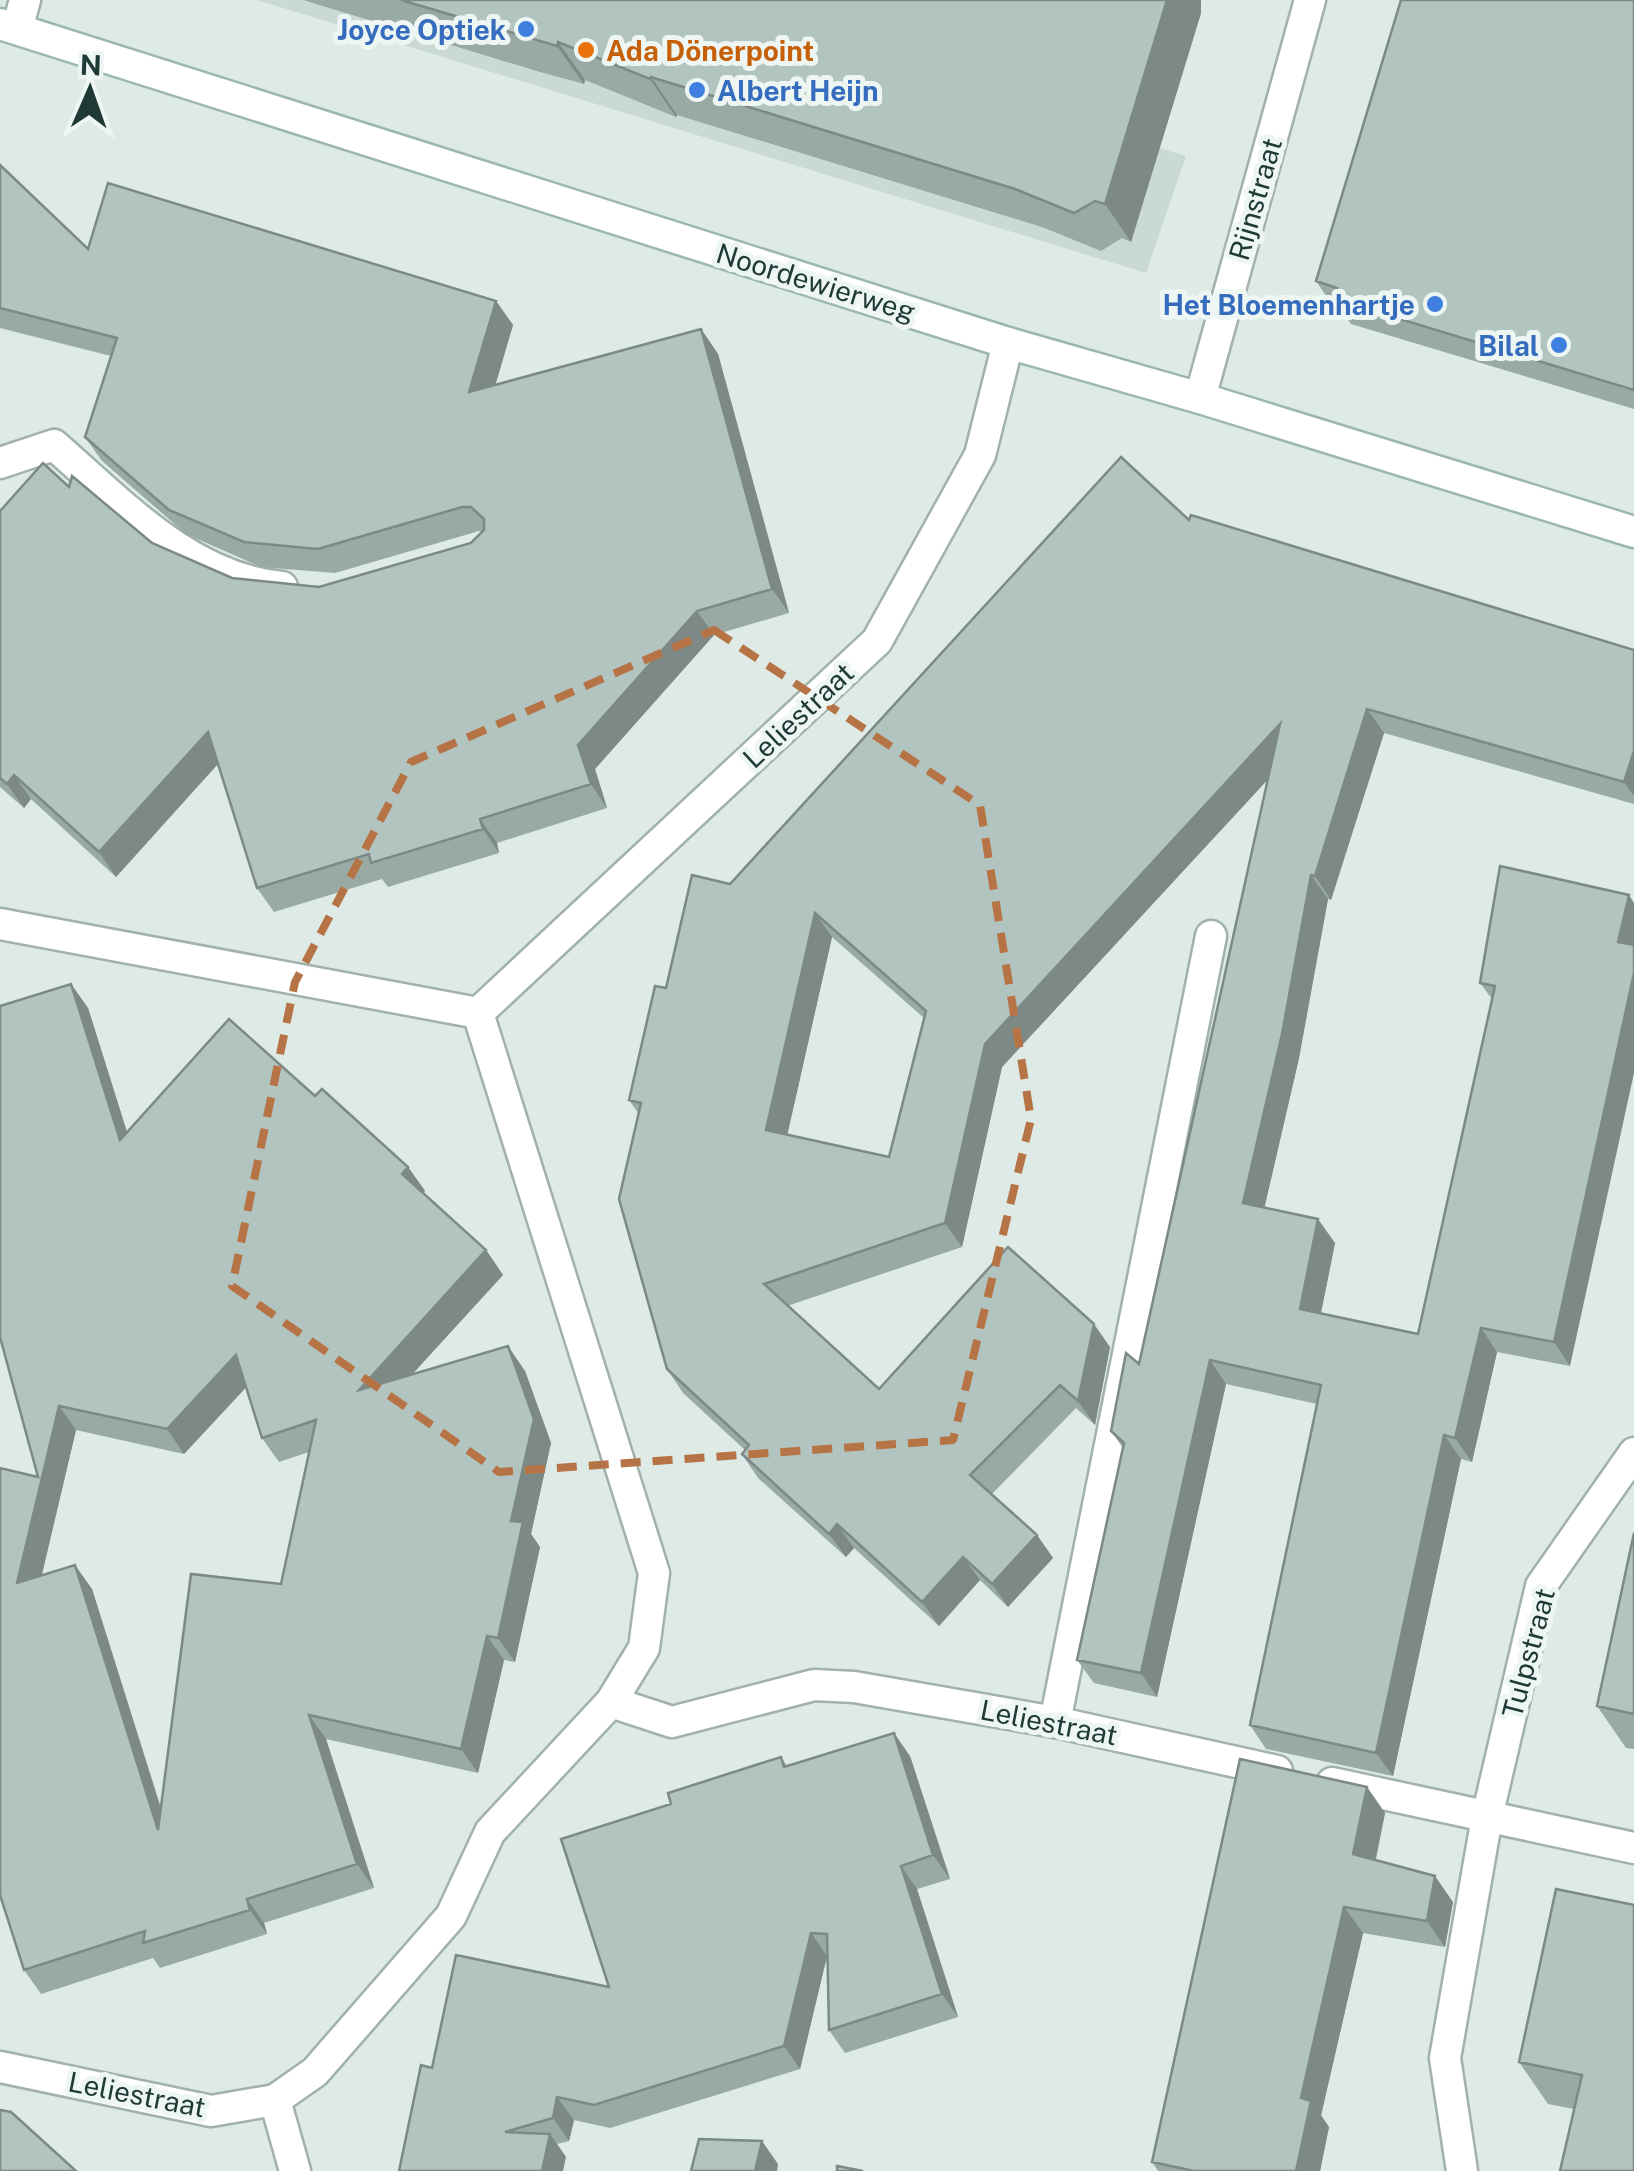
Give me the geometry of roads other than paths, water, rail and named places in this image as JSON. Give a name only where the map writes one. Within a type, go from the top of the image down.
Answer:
[{"type":"street","name":"Rijnstraat","points":[[1200,398],[1310,0]]},
{"type":"street","name":"Noordewierweg","points":[[14,18],[1008,343],[1634,532]]},
{"type":"street","name":"Leliestraat","points":[[0,2067],[211,2111],[275,2100],[315,2072],[451,1916],[490,1832],[611,1702],[644,1648],[654,1573],[478,1013],[877,641],[980,456],[1008,343]]},
{"type":"street","points":[[0,463],[54,446],[176,550],[256,585],[304,590]]},
{"type":"street","points":[[0,924],[478,1013]]},
{"type":"street","points":[[1054,1722],[1211,936]]},
{"type":"street","name":"Tulpstraat","points":[[1462,2171],[1445,2058],[1487,1817],[1541,1586],[1634,1453]]},
{"type":"street","name":"Leliestraat","points":[[611,1702],[672,1722],[814,1685],[854,1687],[1054,1722],[1487,1817]]},
{"type":"street","points":[[1487,1817],[1634,1848]]},
{"type":"street","points":[[275,2100],[296,2171]]},
{"type":"place","name":"Joyce Optiek","points":[[526,29]]},
{"type":"place","name":"Ada Dönerpoint","points":[[586,50]]},
{"type":"place","name":"Albert Heijn","points":[[697,90]]},
{"type":"place","name":"Het Bloemenhartje","points":[[1435,304]]},
{"type":"place","name":"Bilal","points":[[1559,345]]}]
